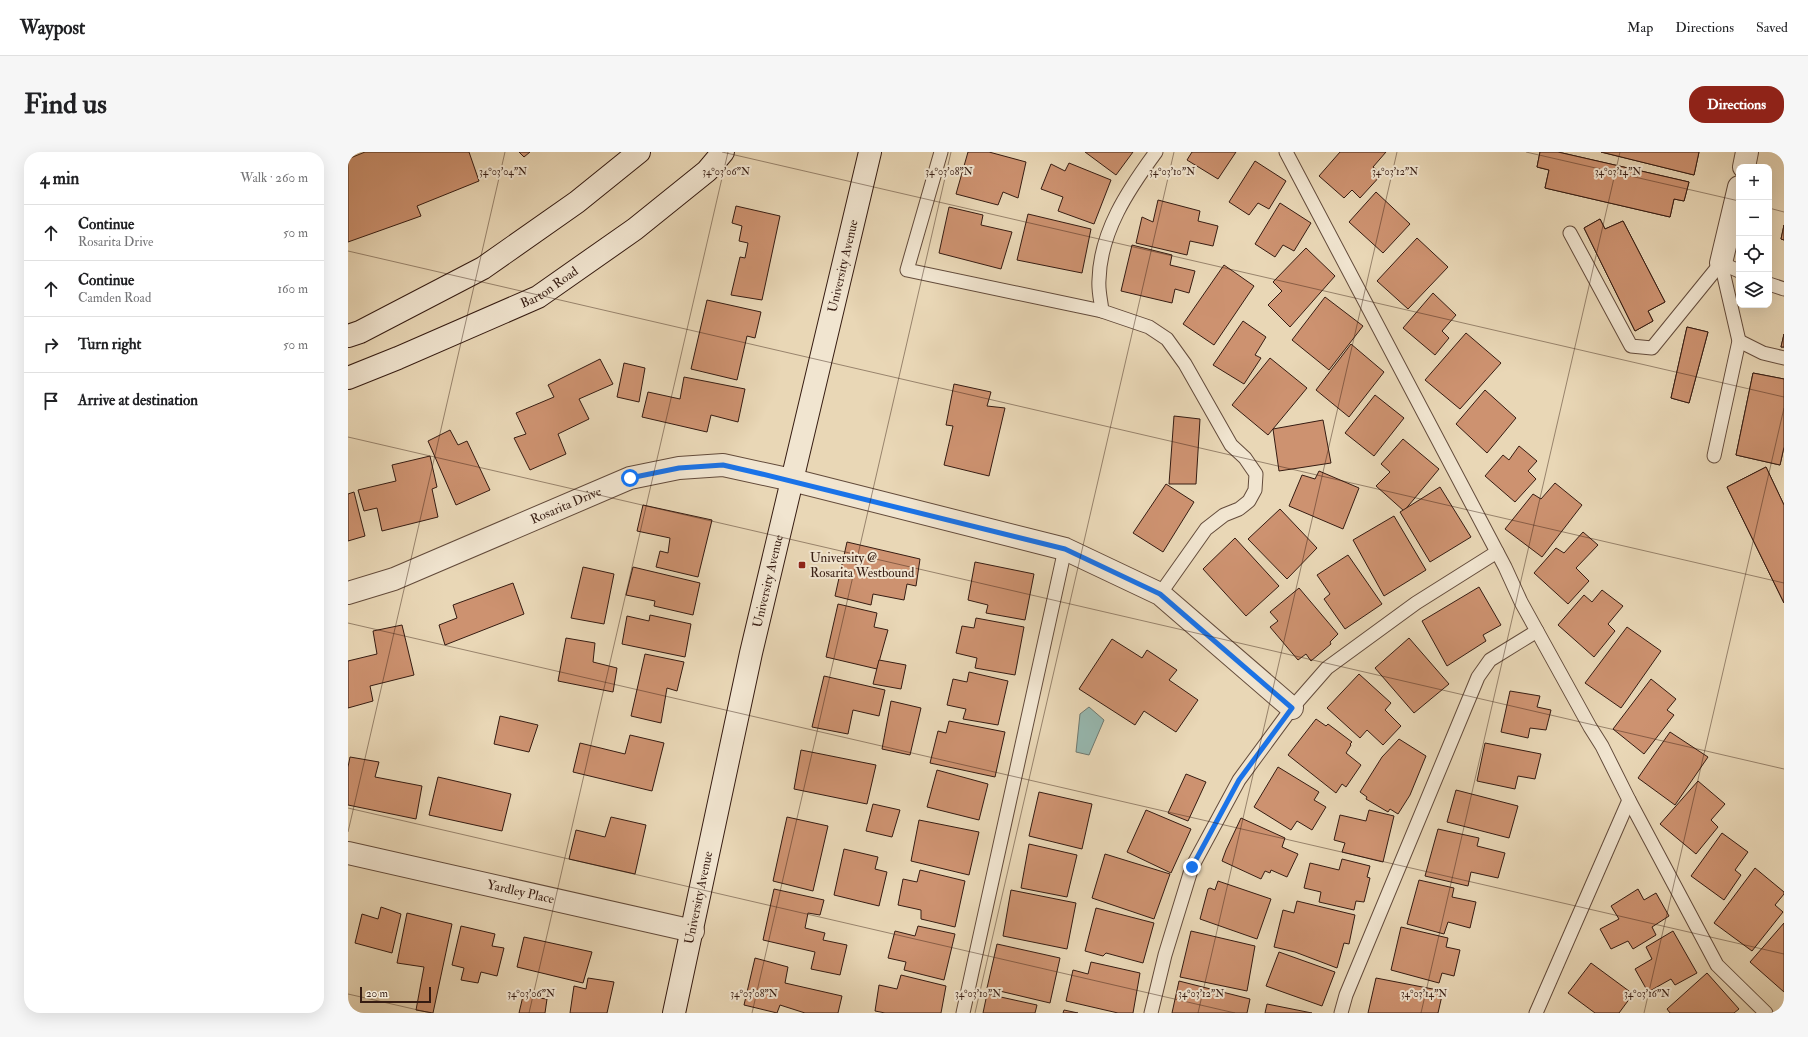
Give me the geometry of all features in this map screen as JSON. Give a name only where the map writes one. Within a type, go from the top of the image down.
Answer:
[{"type":"street","points":[[348,336],[360,332],[484,268],[577,202],[639,152]]},
{"type":"street","name":"Barton Road","points":[[348,378],[538,297],[635,229],[707,170],[724,152]]},
{"type":"street","name":"University Avenue","points":[[674,1013],[693,931],[751,653],[870,152]]},
{"type":"street","points":[[1745,164],[1747,152]]},
{"type":"street","points":[[1730,267],[1738,200]]},
{"type":"street","name":"Rosarita Drive","points":[[348,593],[394,580],[630,478],[679,468],[723,465],[792,480],[1065,549],[1160,594],[1292,708]]},
{"type":"street","name":"Yardley Place","points":[[348,853],[693,931]]},
{"type":"lane","points":[[940,152],[907,270],[1102,311],[1149,327],[1167,339],[1185,364],[1231,445],[1245,458],[1256,474],[1255,490],[1249,501],[1239,509],[1224,515],[1206,529],[1160,594]]},
{"type":"lane","points":[[1102,311],[1099,281],[1102,258],[1110,228],[1131,186],[1156,152]]},
{"type":"lane","points":[[1286,152],[1497,552],[1521,602],[1602,746],[1629,800],[1717,965],[1766,1013]]},
{"type":"lane","points":[[1570,233],[1631,346],[1652,348],[1730,267]]},
{"type":"lane","points":[[1714,456],[1739,342],[1730,267]]},
{"type":"lane","points":[[1772,285],[1784,289]]},
{"type":"lane","points":[[1739,342],[1763,353],[1784,358]]},
{"type":"lane","points":[[962,1013],[1065,549]]},
{"type":"lane","points":[[1151,1013],[1164,955],[1192,867],[1239,780],[1292,708],[1327,668],[1416,603],[1497,552]]},
{"type":"lane","points":[[1341,1013],[1346,995],[1478,678],[1490,660],[1537,631]]},
{"type":"lane","points":[[1536,1013],[1629,800]]},
{"type":"water","points":[[1089,707],[1104,720],[1089,755],[1076,752],[1080,714]]},
{"type":"building","points":[[365,152],[469,152],[479,181],[417,206],[421,216],[348,242],[348,159]]},
{"type":"building","points":[[519,152],[530,152],[524,157]]},
{"type":"building","points":[[968,152],[989,152],[1026,162],[1018,198],[1003,192],[998,205],[956,194]]},
{"type":"building","points":[[1085,152],[1133,152],[1116,175]]},
{"type":"building","points":[[1192,152],[1236,152],[1218,179],[1187,160]]},
{"type":"building","points":[[1340,152],[1386,152],[1373,167],[1382,174],[1360,198],[1352,190],[1344,198],[1319,176]]},
{"type":"building","points":[[1540,152],[1558,152],[1689,182],[1684,201],[1674,199],[1670,217],[1545,188],[1549,170],[1537,167]]},
{"type":"building","points":[[1540,152],[1558,152],[1689,182],[1684,201],[1674,199],[1670,217],[1545,188],[1549,170],[1537,167]]},
{"type":"building","points":[[1601,152],[1699,152],[1694,175]]},
{"type":"building","points":[[1601,152],[1699,152],[1694,175]]},
{"type":"building","points":[[1255,161],[1286,181],[1269,209],[1258,203],[1249,215],[1229,202]]},
{"type":"building","points":[[1069,163],[1111,180],[1094,224],[1058,211],[1063,197],[1041,189],[1051,164],[1065,171]]},
{"type":"building","points":[[1376,192],[1410,224],[1383,253],[1349,222]]},
{"type":"building","points":[[1158,200],[1200,211],[1198,221],[1218,226],[1213,246],[1190,241],[1187,255],[1136,243],[1142,217],[1153,222]]},
{"type":"building","points":[[1280,203],[1311,223],[1294,251],[1283,245],[1275,257],[1255,244]]},
{"type":"building","points":[[736,206],[780,216],[762,300],[731,295],[740,257],[745,258],[748,243],[739,241],[742,226],[732,223]]},
{"type":"building","points":[[949,207],[983,215],[981,225],[1012,232],[1001,269],[939,253]]},
{"type":"building","points":[[1028,214],[1091,229],[1082,273],[1017,260]]},
{"type":"building","points":[[1600,219],[1605,229],[1623,221],[1665,302],[1648,311],[1653,321],[1635,331],[1584,228]]},
{"type":"building","points":[[1600,219],[1605,229],[1623,221],[1665,302],[1648,311],[1653,321],[1635,331],[1584,228]]},
{"type":"building","points":[[1784,225],[1784,240],[1781,239]]},
{"type":"building","points":[[1784,225],[1784,240],[1781,239]]},
{"type":"building","points":[[1417,238],[1448,267],[1408,309],[1377,281]]},
{"type":"building","points":[[1132,245],[1172,255],[1170,265],[1195,271],[1189,293],[1175,289],[1172,303],[1121,291]]},
{"type":"building","points":[[1306,248],[1335,276],[1290,327],[1268,305],[1282,291],[1273,282]]},
{"type":"building","points":[[1224,265],[1254,286],[1214,345],[1183,324]]},
{"type":"building","points":[[1433,293],[1456,315],[1442,331],[1449,338],[1435,355],[1403,328]]},
{"type":"building","points":[[1325,297],[1363,326],[1329,370],[1292,340]]},
{"type":"building","points":[[707,300],[761,312],[755,338],[747,336],[737,380],[691,369]]},
{"type":"building","points":[[1243,321],[1266,337],[1255,355],[1261,358],[1244,384],[1213,365]]},
{"type":"building","points":[[1687,327],[1708,332],[1689,403],[1671,398]]},
{"type":"building","points":[[1687,327],[1708,332],[1689,403],[1671,398]]},
{"type":"building","points":[[1466,333],[1501,363],[1460,409],[1425,380]]},
{"type":"building","points":[[1784,334],[1784,347],[1781,347]]},
{"type":"building","points":[[1784,334],[1784,347],[1781,347]]},
{"type":"building","points":[[1351,344],[1384,372],[1349,417],[1316,390]]},
{"type":"building","points":[[1270,358],[1307,388],[1268,435],[1232,405]]},
{"type":"building","points":[[600,359],[613,384],[579,399],[589,419],[558,434],[566,454],[530,470],[514,438],[526,434],[516,413],[554,397],[548,385]]},
{"type":"building","points":[[624,363],[645,368],[639,402],[617,397]]},
{"type":"building","points":[[1753,373],[1784,379],[1784,447],[1780,465],[1736,455]]},
{"type":"building","points":[[1753,373],[1784,379],[1784,447],[1780,465],[1736,455]]},
{"type":"building","points":[[684,377],[745,389],[738,422],[711,415],[707,432],[642,417],[648,392],[680,399]]},
{"type":"building","points":[[954,384],[991,392],[987,406],[1005,408],[989,476],[944,465],[953,426],[946,425]]},
{"type":"building","points":[[1485,390],[1516,418],[1487,453],[1456,424]]},
{"type":"building","points":[[1375,395],[1404,418],[1374,456],[1345,433]]},
{"type":"building","points":[[1174,416],[1200,419],[1196,484],[1169,484]]},
{"type":"building","points":[[1323,420],[1331,463],[1279,471],[1273,429]]},
{"type":"building","points":[[450,430],[458,445],[467,441],[490,490],[456,505],[428,441]]},
{"type":"building","points":[[1403,439],[1439,469],[1404,511],[1376,486],[1390,472],[1381,464]]},
{"type":"building","points":[[1519,446],[1537,461],[1528,471],[1536,479],[1515,502],[1485,476],[1503,455],[1509,460]]},
{"type":"building","points":[[430,456],[437,487],[432,489],[438,517],[382,531],[377,508],[364,511],[358,490],[396,481],[392,465]]},
{"type":"building","points":[[1766,467],[1784,505],[1784,603],[1727,487]]},
{"type":"building","points":[[1766,467],[1784,505],[1784,603],[1727,487]]},
{"type":"building","points":[[1319,471],[1359,488],[1343,529],[1289,506],[1302,475],[1315,479]]},
{"type":"building","points":[[1555,483],[1582,505],[1542,557],[1505,529],[1533,494],[1541,499]]},
{"type":"building","points":[[1166,484],[1194,502],[1163,552],[1133,533]]},
{"type":"building","points":[[1440,487],[1471,537],[1430,562],[1400,512]]},
{"type":"building","points":[[354,492],[365,536],[348,541],[348,494]]},
{"type":"building","points":[[643,505],[712,520],[698,577],[656,567],[660,551],[668,553],[670,538],[637,531]]},
{"type":"building","points":[[1280,509],[1317,548],[1287,579],[1248,539]]},
{"type":"building","points":[[1394,516],[1426,570],[1384,596],[1353,540]]},
{"type":"building","points":[[1583,532],[1598,545],[1576,568],[1589,581],[1568,604],[1534,573],[1556,548],[1564,553]]},
{"type":"building","points":[[1235,538],[1279,586],[1246,616],[1203,569]]},
{"type":"building","points":[[847,542],[920,559],[916,586],[907,584],[904,600],[873,594],[871,605],[835,596]]},
{"type":"building","points":[[1348,555],[1382,604],[1345,629],[1324,599],[1330,594],[1317,575]]},
{"type":"building","points":[[975,562],[1034,574],[1025,620],[986,613],[988,605],[968,600]]},
{"type":"building","points":[[583,567],[614,574],[604,624],[571,618]]},
{"type":"building","points":[[633,567],[700,583],[693,615],[654,606],[655,601],[626,595]]},
{"type":"building","points":[[513,583],[524,614],[445,645],[439,625],[457,618],[453,605]]},
{"type":"building","points":[[1479,587],[1501,625],[1483,635],[1486,641],[1447,666],[1422,621]]},
{"type":"building","points":[[1299,588],[1338,634],[1330,642],[1331,644],[1311,661],[1306,654],[1298,660],[1270,627],[1278,621],[1270,612]]},
{"type":"building","points":[[1602,590],[1623,606],[1608,624],[1615,631],[1594,657],[1558,625],[1584,595],[1592,602]]},
{"type":"building","points":[[838,604],[877,613],[874,627],[888,630],[877,669],[826,657]]},
{"type":"building","points":[[650,615],[691,624],[685,657],[622,644],[627,616],[649,621]]},
{"type":"building","points":[[976,618],[1024,627],[1015,675],[975,668],[977,658],[956,653],[962,626],[974,628]]},
{"type":"building","points":[[402,625],[414,675],[370,686],[373,701],[348,708],[348,661],[377,654],[373,631]]},
{"type":"building","points":[[1627,627],[1661,651],[1621,708],[1585,683]]},
{"type":"building","points":[[566,638],[595,643],[593,662],[617,668],[613,692],[558,681]]},
{"type":"building","points":[[1409,638],[1449,684],[1414,713],[1375,668]]},
{"type":"building","points":[[1112,639],[1142,658],[1147,650],[1177,670],[1169,680],[1198,700],[1176,732],[1144,711],[1135,725],[1079,689]]},
{"type":"building","points":[[645,654],[684,662],[677,691],[667,688],[661,723],[631,716]]},
{"type":"building","points":[[879,660],[906,665],[901,689],[873,684]]},
{"type":"building","points":[[969,672],[1008,681],[998,725],[963,719],[966,709],[947,705],[953,679],[967,682]]},
{"type":"building","points":[[1359,674],[1391,703],[1385,710],[1401,726],[1383,745],[1367,730],[1360,738],[1327,708]]},
{"type":"building","points":[[824,676],[885,690],[879,716],[853,710],[848,734],[812,727]]},
{"type":"building","points":[[1651,679],[1676,699],[1667,710],[1674,715],[1644,754],[1613,729]]},
{"type":"building","points":[[1510,691],[1540,696],[1537,707],[1551,710],[1546,730],[1530,728],[1528,738],[1501,732]]},
{"type":"building","points":[[891,701],[921,708],[910,755],[882,749]]},
{"type":"building","points":[[500,716],[538,725],[529,752],[494,744]]},
{"type":"building","points":[[1316,719],[1326,726],[1328,724],[1352,742],[1346,753],[1361,765],[1346,787],[1342,784],[1336,793],[1288,755]]},
{"type":"building","points":[[949,721],[1005,732],[995,777],[930,763],[938,731],[946,733]]},
{"type":"building","points":[[1670,732],[1708,757],[1675,805],[1638,778]]},
{"type":"building","points":[[630,735],[664,743],[652,791],[573,772],[580,743],[625,754]]},
{"type":"building","points":[[1399,739],[1426,756],[1410,795],[1398,814],[1390,809],[1388,812],[1366,799],[1367,797],[1360,792],[1382,757]]},
{"type":"building","points":[[1485,743],[1541,754],[1535,779],[1518,776],[1515,789],[1477,781]]},
{"type":"building","points":[[801,750],[876,765],[867,804],[794,789]]},
{"type":"building","points":[[350,757],[379,762],[375,777],[422,786],[416,819],[348,805],[348,767]]},
{"type":"building","points":[[1278,767],[1319,792],[1314,800],[1326,807],[1312,830],[1297,821],[1291,830],[1254,807]]},
{"type":"building","points":[[937,770],[988,784],[979,820],[927,807]]},
{"type":"building","points":[[1186,774],[1206,782],[1188,821],[1168,813]]},
{"type":"building","points":[[438,777],[511,794],[502,831],[429,815]]},
{"type":"building","points":[[1698,781],[1725,804],[1711,820],[1718,827],[1696,854],[1660,824]]},
{"type":"building","points":[[1456,790],[1518,806],[1509,838],[1447,822]]},
{"type":"building","points":[[1039,792],[1092,804],[1082,849],[1029,836]]},
{"type":"building","points":[[873,804],[900,810],[892,837],[866,831]]},
{"type":"building","points":[[1146,810],[1191,829],[1171,873],[1127,852]]},
{"type":"building","points":[[1369,810],[1394,816],[1383,862],[1342,852],[1345,843],[1334,840],[1340,815],[1366,821]]},
{"type":"building","points":[[611,817],[646,825],[635,874],[569,859],[576,830],[605,837]]},
{"type":"building","points":[[787,817],[828,826],[813,891],[773,881]]},
{"type":"building","points":[[1241,818],[1285,838],[1282,847],[1298,854],[1287,877],[1271,870],[1270,873],[1265,871],[1261,879],[1222,861]]},
{"type":"building","points":[[919,820],[979,832],[969,875],[911,861]]},
{"type":"building","points":[[1438,829],[1479,838],[1477,846],[1505,853],[1498,878],[1471,872],[1468,886],[1425,876]]},
{"type":"building","points":[[1722,833],[1748,852],[1735,870],[1741,875],[1724,900],[1691,876]]},
{"type":"building","points":[[1029,844],[1077,855],[1067,897],[1021,888]]},
{"type":"building","points":[[844,849],[878,857],[875,869],[887,872],[879,906],[834,895]]},
{"type":"building","points":[[1105,854],[1170,874],[1154,919],[1092,898]]},
{"type":"building","points":[[1342,859],[1370,866],[1367,877],[1370,878],[1364,902],[1356,901],[1354,910],[1319,902],[1321,892],[1304,888],[1310,863],[1339,870]]},
{"type":"building","points":[[1755,868],[1784,892],[1784,894],[1775,905],[1783,912],[1752,951],[1714,923]]},
{"type":"building","points":[[920,870],[965,881],[955,927],[921,919],[921,910],[898,905],[903,879],[917,882]]},
{"type":"building","points":[[1419,880],[1454,888],[1452,897],[1476,902],[1470,928],[1448,922],[1444,934],[1407,924]]},
{"type":"building","points":[[1218,881],[1271,899],[1257,939],[1200,919],[1208,889],[1210,888],[1215,890]]},
{"type":"building","points":[[774,889],[824,900],[820,915],[808,913],[805,928],[825,933],[823,940],[847,945],[840,975],[811,969],[815,952],[763,940]]},
{"type":"building","points":[[1638,889],[1644,900],[1656,893],[1669,916],[1652,927],[1656,935],[1633,949],[1628,941],[1611,949],[1600,929],[1619,919],[1611,906]]},
{"type":"building","points":[[1011,890],[1076,903],[1067,949],[1003,936]]},
{"type":"building","points":[[1297,901],[1355,915],[1349,944],[1344,943],[1337,968],[1295,952],[1274,947],[1283,910],[1294,913]]},
{"type":"building","points":[[381,907],[401,914],[392,953],[355,943],[362,914],[378,919]]},
{"type":"building","points":[[1096,908],[1154,923],[1143,963],[1106,953],[1103,956],[1085,951]]},
{"type":"building","points":[[407,913],[452,924],[433,1013],[416,1010],[424,967],[397,963]]},
{"type":"building","points":[[1784,923],[1784,992],[1750,962]]},
{"type":"building","points":[[461,926],[495,934],[492,946],[504,948],[497,976],[481,972],[478,983],[461,980],[464,968],[452,965]]},
{"type":"building","points":[[918,926],[955,934],[944,980],[904,970],[906,962],[888,958],[895,931],[915,936]]},
{"type":"building","points":[[1401,927],[1448,938],[1446,947],[1460,950],[1454,976],[1442,973],[1439,983],[1391,970]]},
{"type":"building","points":[[1191,931],[1255,946],[1247,991],[1180,977]]},
{"type":"building","points":[[1673,931],[1697,973],[1675,985],[1671,979],[1648,992],[1635,969],[1652,959],[1646,947]]},
{"type":"building","points":[[524,937],[592,952],[583,983],[517,967]]},
{"type":"building","points":[[997,944],[1060,958],[1050,1003],[987,988]]},
{"type":"building","points":[[1279,952],[1335,972],[1322,1006],[1266,986]]},
{"type":"building","points":[[755,958],[788,967],[785,983],[842,996],[838,1013],[805,1013],[780,1005],[777,1013],[744,1005]]},
{"type":"building","points":[[1091,962],[1140,973],[1133,1013],[1118,1013],[1066,1001],[1073,970],[1088,974]]},
{"type":"building","points":[[1591,963],[1633,994],[1619,1013],[1595,1013],[1568,993]]},
{"type":"building","points":[[1707,973],[1739,1009],[1734,1013],[1670,1013],[1667,1009]]},
{"type":"building","points":[[901,975],[946,986],[941,1013],[885,1013],[875,1011],[879,985],[897,989]]},
{"type":"building","points":[[588,978],[614,982],[607,1013],[570,1013],[574,986],[586,989]]},
{"type":"building","points":[[1376,978],[1443,991],[1438,1013],[1368,1013]]},
{"type":"building","points":[[1179,981],[1250,999],[1247,1013],[1172,1013]]},
{"type":"building","points":[[987,994],[1037,1005],[1035,1013],[983,1013]]},
{"type":"building","points":[[523,996],[547,999],[545,1013],[519,1013]]},
{"type":"building","points":[[1267,1004],[1312,1013],[1265,1013]]},
{"type":"building","points":[[1064,1010],[1078,1013],[1063,1013]]},
{"type":"place","name":"University @ Rosarita Westbound","points":[[802,565]]},
{"type":"route","points":[[630,478],[679,468],[723,465],[792,480],[1065,549],[1160,594],[1292,708],[1239,780],[1192,867]]}]
